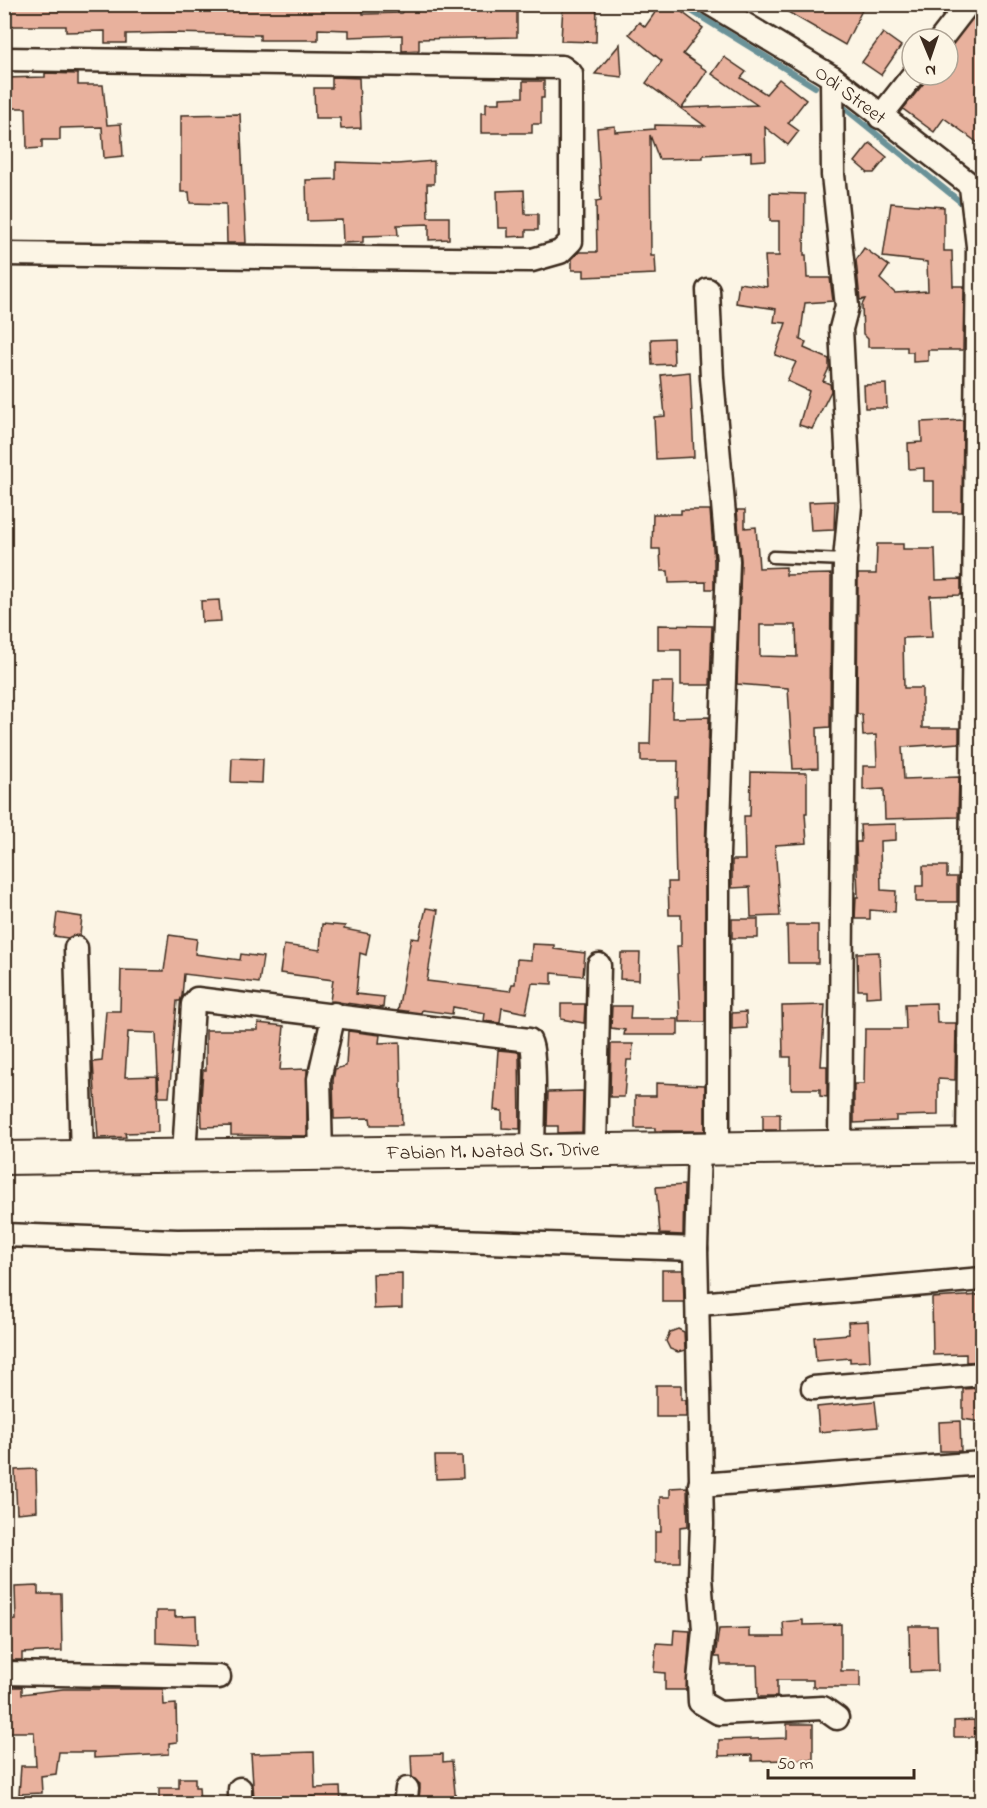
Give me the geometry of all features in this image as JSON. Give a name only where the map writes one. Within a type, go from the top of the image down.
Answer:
[{"type":"street","name":"Odi Street","points":[[711,4],[832,77],[977,191]]},
{"type":"street","points":[[950,27],[968,4]]},
{"type":"street","points":[[4,58],[562,67],[571,74],[571,241],[560,252],[532,260],[4,254]]},
{"type":"street","points":[[832,77],[833,175],[847,306],[841,329],[850,506],[845,560],[840,1146]]},
{"type":"street","points":[[880,117],[904,87]]},
{"type":"street","points":[[975,1145],[979,537],[977,191]]},
{"type":"street","points":[[708,290],[712,378],[728,561],[708,1147],[696,1249],[699,1304],[700,1577],[704,1630],[699,1680],[700,1702],[719,1713],[823,1708],[837,1718]]},
{"type":"street","points":[[76,948],[82,1156]]},
{"type":"street","points":[[595,1148],[598,965]]},
{"type":"street","points":[[184,1155],[194,1001],[334,1014],[529,1040],[533,1044],[532,1150]]},
{"type":"street","points":[[321,1153],[319,1079],[334,1014]]},
{"type":"street","name":"Fabian M. Natad Sr. Drive","points":[[4,1158],[595,1148],[975,1145]]},
{"type":"street","points":[[4,1235],[177,1241],[400,1239],[696,1249]]},
{"type":"street","points":[[699,1304],[982,1279]]},
{"type":"street","points":[[813,1388],[982,1374]]},
{"type":"street","points":[[700,1485],[982,1463]]},
{"type":"street","points":[[4,1673],[219,1677]]},
{"type":"lane","points":[[773,557],[845,560]]},
{"type":"building","points":[[4,4],[362,4],[363,14],[402,13],[402,6],[422,4],[517,4],[517,37],[419,39],[419,50],[402,51],[402,35],[349,37],[349,30],[318,29],[318,40],[260,40],[260,35],[171,33],[126,34],[126,43],[105,43],[105,31],[66,32],[66,26],[4,26]]},
{"type":"building","points":[[563,4],[597,4],[596,42],[561,41]]},
{"type":"building","points":[[661,4],[671,4],[703,28],[683,54],[707,71],[682,108],[757,105],[712,74],[724,57],[746,72],[741,78],[766,94],[779,79],[806,100],[788,123],[799,131],[788,145],[765,127],[766,160],[751,161],[751,152],[703,155],[703,158],[659,159],[650,135],[651,256],[655,256],[656,274],[584,277],[584,270],[572,270],[572,259],[579,252],[597,252],[596,201],[601,200],[597,128],[615,126],[615,132],[655,129],[655,125],[705,126],[646,83],[662,61],[629,34],[639,22],[645,27]]},
{"type":"building","points":[[774,4],[865,4],[845,45]]},
{"type":"building","points":[[982,4],[982,146],[944,118],[934,132],[903,109],[921,87],[960,87],[960,34]]},
{"type":"building","points":[[883,33],[900,45],[881,75],[862,62]]},
{"type":"building","points":[[620,44],[622,77],[595,74]]},
{"type":"building","points":[[45,73],[78,74],[78,85],[103,85],[107,125],[121,124],[123,156],[104,158],[102,127],[60,128],[60,140],[42,140],[42,148],[27,149],[26,108],[4,108],[4,78],[45,77]]},
{"type":"building","points":[[332,77],[359,78],[361,128],[341,129],[340,118],[315,118],[314,88],[332,88]]},
{"type":"building","points":[[523,81],[544,81],[544,98],[541,98],[541,124],[532,124],[532,133],[481,133],[481,113],[486,113],[486,103],[500,103],[500,98],[523,97]]},
{"type":"building","points":[[240,114],[246,243],[227,243],[226,204],[190,203],[189,192],[181,192],[181,115]]},
{"type":"building","points":[[870,143],[887,157],[874,173],[868,173],[855,162]]},
{"type":"building","points":[[434,161],[434,184],[427,184],[428,217],[449,217],[449,239],[429,240],[429,224],[397,225],[398,235],[363,236],[363,242],[343,243],[342,220],[307,221],[306,180],[336,179],[336,162],[397,164]]},
{"type":"building","points":[[524,190],[525,214],[538,214],[538,230],[526,230],[526,236],[508,237],[508,228],[498,228],[497,191]]},
{"type":"building","points":[[770,193],[805,194],[804,255],[806,255],[807,278],[830,278],[833,301],[805,303],[800,340],[806,342],[804,348],[829,359],[829,368],[823,381],[830,384],[831,391],[812,429],[799,425],[809,391],[787,381],[796,362],[775,355],[786,323],[774,322],[776,309],[736,303],[739,283],[767,287],[765,256],[779,256],[779,221],[770,221]]},
{"type":"building","points":[[891,203],[944,207],[944,251],[952,251],[953,286],[964,286],[963,350],[928,350],[928,361],[913,362],[913,352],[907,352],[907,347],[868,347],[868,339],[863,334],[862,305],[865,299],[860,300],[856,260],[864,248],[889,266],[880,279],[895,293],[928,291],[927,262],[883,257]]},
{"type":"building","points":[[673,338],[674,364],[652,365],[651,339]]},
{"type":"building","points":[[690,372],[694,457],[656,459],[654,417],[665,416],[661,375]]},
{"type":"building","points":[[886,384],[887,408],[865,408],[864,385]]},
{"type":"building","points":[[963,420],[962,512],[934,512],[934,481],[924,481],[924,468],[909,469],[908,443],[922,442],[921,422]]},
{"type":"building","points":[[835,501],[834,530],[811,531],[809,502]]},
{"type":"building","points":[[681,510],[710,510],[714,589],[706,589],[706,582],[669,583],[668,571],[661,571],[660,549],[652,549],[653,514],[681,514]]},
{"type":"building","points":[[737,510],[745,510],[745,528],[756,527],[759,568],[786,567],[786,575],[831,574],[830,727],[817,728],[818,768],[793,769],[788,688],[737,684],[741,561]],"holes":[[[760,625],[796,625],[797,657],[760,656]]]},
{"type":"building","points":[[877,544],[903,544],[903,549],[935,549],[936,580],[961,579],[961,595],[930,596],[932,637],[903,638],[904,688],[922,688],[922,728],[959,728],[959,743],[902,747],[904,779],[959,777],[958,817],[885,819],[884,789],[863,790],[863,766],[877,766],[876,735],[863,736],[862,714],[857,714],[858,574],[876,574]]},
{"type":"building","points":[[219,600],[221,621],[202,622],[201,601]]},
{"type":"building","points":[[658,625],[712,626],[710,685],[681,685],[681,650],[658,650]]},
{"type":"building","points":[[652,682],[673,682],[672,718],[709,717],[705,854],[705,1022],[680,1022],[677,946],[681,946],[681,915],[669,915],[668,882],[676,882],[674,796],[677,796],[678,761],[641,761],[641,744],[650,744]]},
{"type":"building","points":[[232,758],[263,759],[262,783],[231,782]]},
{"type":"building","points":[[751,772],[807,773],[807,813],[805,813],[807,843],[775,845],[780,916],[751,917],[750,887],[732,888],[732,860],[745,860],[744,816],[750,816]]},
{"type":"building","points":[[896,824],[896,840],[880,841],[881,890],[896,891],[895,912],[870,910],[870,919],[855,919],[856,897],[858,897],[856,842],[861,842],[860,825]]},
{"type":"building","points":[[923,866],[947,866],[947,877],[957,877],[957,902],[916,902],[916,886],[923,886]]},
{"type":"building","points":[[426,908],[438,910],[427,981],[510,991],[512,984],[515,984],[517,959],[531,960],[532,944],[554,945],[554,949],[585,953],[583,976],[552,973],[552,984],[532,983],[526,1013],[502,1008],[500,1023],[484,1021],[485,1013],[453,1007],[452,1014],[398,1010],[411,938],[419,939]]},
{"type":"building","points":[[57,913],[82,917],[80,935],[68,938],[54,936]]},
{"type":"building","points":[[732,919],[758,919],[758,938],[732,938]]},
{"type":"building","points":[[322,924],[345,926],[344,929],[370,934],[366,955],[360,953],[356,994],[384,997],[383,1008],[330,1001],[333,980],[280,973],[284,945],[320,950]]},
{"type":"building","points":[[787,925],[818,925],[818,963],[788,963]]},
{"type":"building","points":[[169,935],[197,939],[195,954],[240,960],[241,954],[263,957],[259,983],[184,974],[182,996],[180,1001],[177,1001],[169,1097],[159,1097],[156,1033],[128,1032],[125,1077],[157,1076],[158,1132],[125,1133],[126,1137],[98,1138],[93,1062],[102,1061],[106,1011],[120,1011],[121,970],[164,971]]},
{"type":"building","points":[[879,952],[881,996],[866,997],[866,990],[858,990],[857,953]]},
{"type":"building","points":[[621,953],[640,953],[639,980],[620,979]]},
{"type":"building","points":[[936,1003],[937,1023],[956,1023],[955,1080],[938,1079],[938,1115],[896,1116],[896,1121],[854,1123],[854,1084],[864,1084],[865,1029],[906,1029],[905,1004]]},
{"type":"building","points":[[561,1004],[585,1004],[584,1023],[561,1019]]},
{"type":"building","points":[[825,1005],[821,1066],[827,1066],[827,1097],[820,1096],[820,1089],[791,1089],[791,1057],[783,1057],[782,1006]]},
{"type":"building","points":[[612,1006],[631,1006],[630,1019],[678,1019],[678,1035],[624,1035],[625,1030],[611,1028]]},
{"type":"building","points":[[746,1012],[747,1028],[732,1029],[732,1013]]},
{"type":"building","points":[[258,1023],[284,1026],[280,1070],[307,1069],[307,1136],[231,1135],[231,1126],[202,1127],[201,1099],[203,1070],[206,1070],[206,1030],[258,1030]]},
{"type":"building","points":[[348,1031],[380,1035],[379,1043],[400,1042],[402,1125],[371,1125],[370,1118],[334,1119],[333,1080],[335,1069],[346,1066]]},
{"type":"building","points":[[611,1044],[633,1044],[632,1060],[627,1060],[624,1097],[610,1097]]},
{"type":"building","points":[[498,1050],[519,1052],[520,1129],[502,1128],[502,1111],[494,1110]]},
{"type":"building","points":[[656,1083],[705,1085],[705,1131],[655,1131],[655,1128],[635,1128],[635,1096],[656,1096]]},
{"type":"building","points":[[583,1091],[582,1132],[558,1133],[558,1126],[547,1126],[548,1092]]},
{"type":"building","points":[[763,1114],[780,1114],[780,1130],[763,1130]]},
{"type":"building","points":[[684,1185],[683,1235],[660,1234],[656,1187]]},
{"type":"building","points":[[662,1270],[683,1270],[684,1302],[662,1302]]},
{"type":"building","points":[[402,1273],[402,1308],[374,1309],[373,1274]]},
{"type":"building","points":[[982,1295],[982,1361],[966,1362],[966,1354],[933,1355],[932,1298]]},
{"type":"building","points":[[868,1321],[870,1361],[850,1362],[850,1358],[816,1361],[814,1337],[849,1334],[848,1322]]},
{"type":"building","points":[[678,1329],[684,1332],[685,1350],[678,1352],[670,1349],[666,1341],[670,1332]]},
{"type":"building","points":[[656,1385],[681,1385],[681,1400],[686,1400],[686,1417],[656,1417]]},
{"type":"building","points":[[982,1388],[982,1422],[963,1419],[963,1389]]},
{"type":"building","points":[[875,1401],[878,1427],[819,1432],[817,1407]]},
{"type":"building","points":[[960,1421],[961,1451],[940,1451],[939,1422]]},
{"type":"building","points":[[435,1456],[462,1456],[463,1478],[436,1479]]},
{"type":"building","points":[[36,1469],[37,1511],[17,1513],[15,1470]]},
{"type":"building","points":[[687,1487],[688,1526],[680,1527],[680,1562],[655,1562],[655,1532],[661,1532],[660,1497],[670,1497],[670,1488]]},
{"type":"building","points":[[38,1586],[38,1594],[61,1594],[62,1651],[22,1653],[22,1660],[6,1660],[5,1621],[16,1620],[15,1587]]},
{"type":"building","points":[[156,1611],[175,1611],[175,1617],[196,1616],[197,1645],[156,1643]]},
{"type":"building","points":[[803,1620],[803,1625],[841,1624],[841,1671],[860,1671],[860,1687],[813,1687],[813,1680],[777,1680],[777,1697],[758,1697],[757,1665],[721,1665],[720,1657],[715,1657],[719,1629],[749,1628],[749,1637],[784,1637],[783,1622]]},
{"type":"building","points":[[909,1626],[937,1626],[938,1671],[910,1672]]},
{"type":"building","points":[[674,1630],[690,1631],[686,1690],[665,1690],[665,1673],[654,1672],[656,1643],[673,1644]]},
{"type":"building","points":[[22,1687],[22,1694],[63,1689],[163,1689],[164,1705],[176,1704],[177,1742],[169,1743],[169,1754],[94,1758],[94,1752],[59,1752],[56,1774],[41,1776],[42,1793],[19,1794],[21,1766],[36,1766],[34,1732],[4,1732],[4,1688]]},
{"type":"building","points":[[974,1720],[975,1737],[954,1737],[954,1721]]},
{"type":"building","points":[[787,1724],[813,1724],[813,1759],[752,1761],[752,1755],[719,1756],[719,1740],[787,1738]]},
{"type":"building","points":[[314,1752],[315,1788],[340,1787],[341,1803],[314,1803],[314,1797],[254,1799],[251,1754]]},
{"type":"building","points":[[443,1754],[443,1762],[452,1761],[456,1803],[419,1803],[420,1784],[412,1777],[411,1755]]},
{"type":"building","points":[[179,1778],[195,1778],[195,1787],[199,1787],[200,1803],[159,1803],[159,1788],[179,1788]]},
{"type":"waterway","points":[[680,4],[815,87]]},
{"type":"waterway","points":[[838,103],[968,208]]}]
